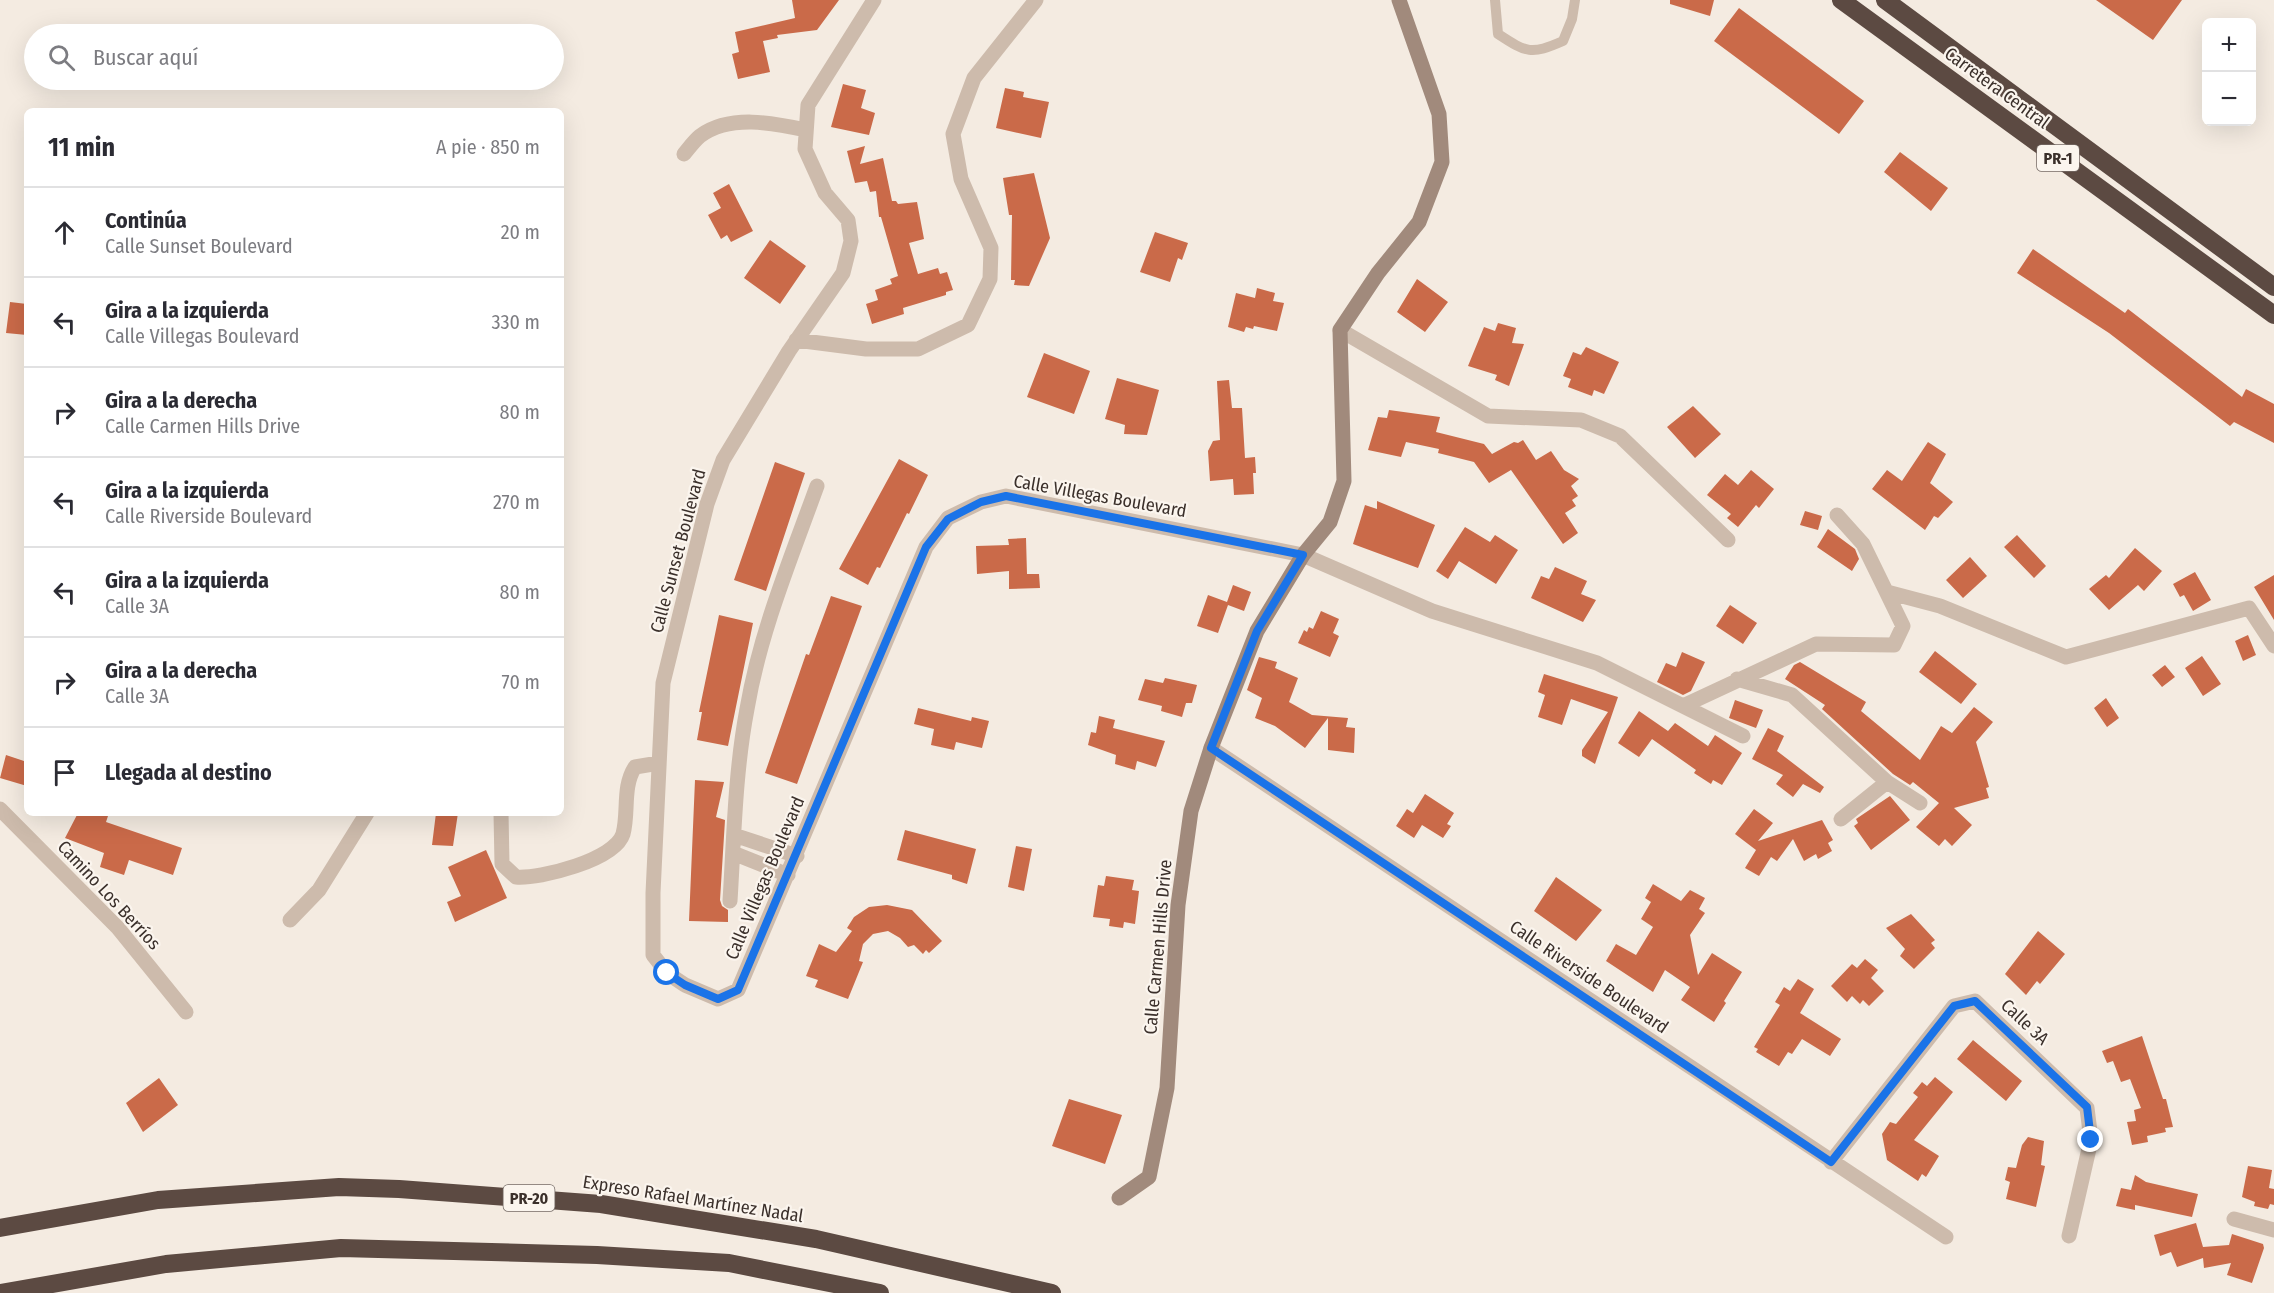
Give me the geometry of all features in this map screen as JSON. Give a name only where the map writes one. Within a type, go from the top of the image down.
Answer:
[{"type":"highway","name":"Carretera Central","points":[[1841,0],[2274,315]]},
{"type":"highway","name":"Carretera Central","points":[[1885,0],[2274,287]]},
{"type":"highway","name":"Expreso Rafael Martínez Nadal","points":[[0,1228],[158,1200],[339,1186],[399,1189],[601,1204],[816,1239],[1052,1293]]},
{"type":"highway","points":[[1,1293],[166,1264],[341,1248],[597,1255],[729,1263],[880,1293]]},
{"type":"street","name":"Calle Sunset Boulevard","points":[[718,999],[685,985],[667,973],[653,955],[653,893],[663,683],[707,504],[723,460],[796,340],[843,273],[851,242],[848,220],[825,193],[805,149],[808,105],[874,0]]},
{"type":"street","points":[[796,340],[866,349],[918,349],[968,325],[990,279],[991,248],[961,179],[953,134],[974,78],[1036,0]]},
{"type":"street","points":[[1398,0],[1439,114],[1442,162],[1430,200],[1419,222],[1378,273],[1340,330],[1488,416],[1581,420],[1620,436],[1728,540]]},
{"type":"street","points":[[684,154],[700,136],[731,124],[766,122],[806,130]]},
{"type":"street","name":"Calle Carmen Hills Drive","points":[[1119,1198],[1149,1177],[1167,1088],[1178,905],[1191,811],[1211,748],[1257,631],[1303,555],[1330,522],[1344,481],[1340,330]]},
{"type":"street","points":[[730,901],[737,780],[747,707],[774,604],[817,486]]},
{"type":"street","name":"Calle Villegas Boulevard","points":[[718,999],[738,990],[797,856],[926,547],[948,519],[981,502],[1006,496],[1303,555],[1432,611],[1598,663],[1743,736]]},
{"type":"street","points":[[1685,705],[1816,644],[1894,645],[1903,626],[1863,544],[1837,515]]},
{"type":"street","points":[[1887,592],[1940,606],[2066,657],[2249,608],[2274,646]]},
{"type":"street","points":[[1737,680],[1792,695],[1887,782],[1920,803]]},
{"type":"street","name":"Calle Riverside Boulevard","points":[[1211,748],[1946,1237]]},
{"type":"street","points":[[501,816],[502,864],[516,878],[531,879],[553,872],[612,850],[622,836],[628,778],[635,767],[659,763]]},
{"type":"street","points":[[1841,819],[1887,782]]},
{"type":"street","name":"Camino Los Berríos","points":[[0,810],[118,928],[186,1012]]},
{"type":"street","points":[[290,920],[319,890],[365,816]]},
{"type":"street","points":[[734,835],[797,856]]},
{"type":"street","points":[[733,853],[788,875]]},
{"type":"street","name":"Calle 3A","points":[[1831,1162],[1954,1006],[1975,1001],[2087,1107],[2091,1140],[2069,1236]]},
{"type":"street","points":[[2234,1219],[2274,1230]]},
{"type":"lane","points":[[1495,0],[1498,34],[1521,49],[1539,51],[1563,41],[1572,19],[1575,0]]},
{"type":"building","points":[[792,0],[839,0],[817,30],[777,35],[778,38],[763,41],[770,72],[738,79],[732,54],[739,52],[735,32],[795,18]]},
{"type":"building","points":[[1670,0],[1714,0],[1710,16],[1670,4]]},
{"type":"building","points":[[2096,0],[2182,0],[2153,40]]},
{"type":"building","points":[[1739,8],[1864,101],[1839,134],[1714,41]]},
{"type":"building","points":[[843,84],[866,90],[861,108],[875,113],[869,135],[831,127]]},
{"type":"building","points":[[1005,88],[1024,92],[1023,97],[1049,102],[1041,138],[996,128]]},
{"type":"building","points":[[865,146],[860,164],[883,158],[892,201],[898,204],[917,202],[924,239],[909,243],[918,274],[938,268],[940,274],[947,272],[953,290],[946,292],[946,295],[903,308],[904,314],[872,324],[866,304],[878,300],[875,290],[892,284],[890,279],[898,276],[881,217],[879,217],[876,191],[870,192],[867,181],[855,183],[847,151]]},
{"type":"building","points":[[1900,152],[1948,188],[1931,211],[1884,172]]},
{"type":"building","points":[[1034,173],[1050,238],[1029,286],[1014,285],[1015,280],[1011,280],[1012,215],[1009,215],[1003,178]]},
{"type":"building","points":[[729,184],[753,231],[731,242],[727,235],[721,239],[708,215],[721,208],[713,193]]},
{"type":"building","points":[[1155,232],[1188,243],[1182,260],[1178,258],[1170,282],[1140,272]]},
{"type":"building","points":[[770,240],[806,266],[780,304],[744,278]]},
{"type":"building","points":[[2033,249],[2125,313],[2128,309],[2242,397],[2246,389],[2274,404],[2274,443],[2234,422],[2230,426],[2109,333],[2017,273]]},
{"type":"building","points":[[1417,279],[1448,302],[1425,332],[1397,312]]},
{"type":"building","points":[[1257,288],[1275,293],[1273,301],[1284,303],[1277,331],[1254,326],[1253,329],[1246,327],[1244,332],[1228,327],[1236,293],[1255,298]]},
{"type":"building","points":[[10,302],[24,304],[24,335],[6,333]]},
{"type":"building","points":[[1498,323],[1516,328],[1512,343],[1524,344],[1509,386],[1495,380],[1497,375],[1468,366],[1484,327],[1495,331]]},
{"type":"building","points":[[1586,347],[1619,362],[1604,394],[1594,390],[1592,396],[1568,387],[1571,379],[1563,376],[1573,352],[1581,355]]},
{"type":"building","points":[[1044,353],[1090,371],[1074,414],[1027,397]]},
{"type":"building","points":[[1117,378],[1159,390],[1147,435],[1124,434],[1125,425],[1105,419]]},
{"type":"building","points":[[1229,380],[1232,408],[1242,408],[1245,458],[1255,457],[1254,494],[1234,495],[1233,479],[1210,481],[1208,451],[1213,441],[1220,440],[1217,381]]},
{"type":"building","points":[[1693,406],[1721,434],[1695,458],[1667,427]]},
{"type":"building","points":[[1389,410],[1440,417],[1436,432],[1484,444],[1492,454],[1514,442],[1518,443],[1523,440],[1536,460],[1551,451],[1564,470],[1579,479],[1571,486],[1578,496],[1572,500],[1576,506],[1565,513],[1578,533],[1563,544],[1511,470],[1489,483],[1474,462],[1438,453],[1439,449],[1406,442],[1401,457],[1368,450],[1378,417],[1387,418]]},
{"type":"building","points":[[1928,442],[1946,454],[1930,483],[1953,502],[1938,518],[1934,516],[1925,530],[1872,489],[1887,470],[1902,481]]},
{"type":"building","points":[[899,459],[928,475],[880,568],[877,567],[868,585],[839,569]]},
{"type":"building","points":[[775,462],[805,473],[766,591],[734,580]]},
{"type":"building","points":[[1751,470],[1774,489],[1759,508],[1756,505],[1738,527],[1727,518],[1731,514],[1707,495],[1725,474],[1738,485]]},
{"type":"building","points":[[1377,501],[1435,525],[1418,568],[1353,544],[1365,505],[1377,509]]},
{"type":"building","points":[[1805,511],[1822,516],[1818,530],[1800,525]]},
{"type":"building","points":[[1465,527],[1490,542],[1495,535],[1518,550],[1496,584],[1459,561],[1448,579],[1436,571]]},
{"type":"building","points":[[1828,529],[1855,549],[1859,559],[1852,571],[1817,547]]},
{"type":"building","points":[[2017,535],[2046,566],[2034,578],[2004,547]]},
{"type":"building","points":[[1026,538],[1027,574],[1039,574],[1040,588],[1009,589],[1009,571],[977,574],[976,546],[1009,545],[1008,539]]},
{"type":"building","points":[[2135,548],[2162,571],[2144,591],[2138,585],[2109,610],[2089,589],[2106,575],[2109,578]]},
{"type":"building","points":[[1970,557],[1987,576],[1963,598],[1946,580]]},
{"type":"building","points":[[1555,567],[1587,581],[1581,594],[1596,600],[1583,622],[1531,598],[1541,576],[1549,579]]},
{"type":"building","points":[[2195,572],[2211,600],[2193,611],[2184,595],[2180,597],[2173,584]]},
{"type":"building","points":[[2274,575],[2274,620],[2254,587]]},
{"type":"building","points":[[1233,585],[1251,592],[1244,611],[1228,605],[1218,633],[1197,626],[1208,595],[1227,602]]},
{"type":"building","points":[[831,596],[862,606],[797,784],[765,773],[806,654],[809,655]]},
{"type":"building","points":[[1730,605],[1757,623],[1743,644],[1716,626]]},
{"type":"building","points":[[1321,611],[1339,619],[1333,633],[1339,636],[1330,657],[1298,643],[1304,630],[1307,632],[1309,627],[1313,629]]},
{"type":"building","points":[[719,615],[753,623],[728,746],[697,740],[702,712],[699,712]]},
{"type":"building","points":[[2248,635],[2256,655],[2243,661],[2235,641]]},
{"type":"building","points":[[1935,651],[1977,684],[1961,704],[1919,672]]},
{"type":"building","points":[[1682,652],[1705,662],[1691,691],[1683,695],[1657,682],[1666,663],[1676,667]]},
{"type":"building","points":[[2202,656],[2221,684],[2203,696],[2185,668]]},
{"type":"building","points":[[1259,657],[1277,662],[1275,668],[1298,678],[1289,702],[1312,715],[1348,718],[1346,727],[1355,728],[1354,753],[1328,750],[1328,718],[1305,748],[1275,726],[1255,718],[1262,698],[1247,690]]},
{"type":"building","points":[[1800,662],[1866,702],[1861,711],[1920,760],[1941,726],[1952,733],[1974,707],[1993,722],[1976,742],[1989,787],[1986,788],[1989,798],[1954,808],[1972,825],[1952,846],[1945,839],[1939,846],[1916,827],[1939,803],[1913,782],[1910,785],[1893,774],[1822,709],[1825,705],[1785,679],[1794,665]]},
{"type":"building","points":[[2165,665],[2175,677],[2162,687],[2152,675]]},
{"type":"building","points":[[1544,674],[1618,697],[1595,764],[1582,756],[1582,750],[1608,712],[1571,699],[1562,725],[1538,717],[1545,695],[1538,692]]},
{"type":"building","points":[[1165,678],[1197,685],[1192,703],[1186,703],[1182,717],[1161,711],[1162,706],[1138,700],[1145,679],[1163,683]]},
{"type":"building","points":[[2106,698],[2119,718],[2107,727],[2094,708]]},
{"type":"building","points":[[1735,700],[1763,710],[1756,728],[1729,718]]},
{"type":"building","points":[[918,708],[971,721],[972,717],[989,721],[982,748],[956,742],[954,750],[931,745],[934,729],[914,724]]},
{"type":"building","points":[[1639,711],[1668,731],[1675,723],[1708,746],[1715,735],[1742,753],[1722,785],[1713,780],[1711,784],[1694,773],[1696,770],[1652,739],[1639,757],[1618,743]]},
{"type":"building","points":[[1099,716],[1115,720],[1113,728],[1165,741],[1156,767],[1137,761],[1135,770],[1115,764],[1116,755],[1088,745],[1091,732],[1096,733]]},
{"type":"building","points":[[1768,728],[1784,736],[1777,751],[1824,787],[1820,793],[1803,784],[1793,797],[1776,784],[1783,775],[1752,759]]},
{"type":"building","points":[[6,755],[24,761],[24,785],[0,778]]},
{"type":"building","points":[[695,780],[724,782],[716,817],[725,820],[720,900],[722,906],[728,910],[728,922],[689,921]]},
{"type":"building","points":[[1425,794],[1454,813],[1447,824],[1451,826],[1443,838],[1422,825],[1414,838],[1396,826],[1407,809],[1413,813]]},
{"type":"building","points":[[1890,796],[1910,820],[1871,850],[1854,826],[1858,823],[1856,819]]},
{"type":"building","points":[[1754,809],[1773,823],[1758,841],[1822,820],[1833,840],[1828,843],[1832,851],[1818,859],[1816,854],[1804,861],[1793,839],[1777,861],[1771,857],[1759,876],[1745,868],[1756,850],[1735,834]]},
{"type":"building","points":[[76,816],[108,816],[106,822],[182,848],[173,875],[129,860],[124,875],[100,867],[104,853],[65,838]]},
{"type":"building","points":[[436,816],[458,816],[453,846],[432,845]]},
{"type":"building","points":[[905,830],[976,849],[967,884],[952,879],[952,875],[897,860]]},
{"type":"building","points":[[1016,846],[1032,849],[1024,891],[1008,887]]},
{"type":"building","points":[[486,850],[507,898],[455,922],[447,902],[461,896],[448,867]]},
{"type":"building","points":[[1106,876],[1134,880],[1132,890],[1139,891],[1135,924],[1124,922],[1123,928],[1109,926],[1110,919],[1093,917],[1098,885],[1104,886]]},
{"type":"building","points":[[1556,877],[1602,910],[1576,941],[1534,911]]},
{"type":"building","points":[[1653,884],[1681,901],[1690,890],[1705,898],[1699,909],[1705,913],[1690,935],[1698,975],[1712,953],[1742,972],[1714,1022],[1681,1000],[1690,987],[1665,970],[1653,992],[1606,961],[1616,944],[1636,955],[1653,927],[1641,919],[1651,902],[1645,898]]},
{"type":"building","points":[[887,905],[912,910],[942,941],[929,953],[926,950],[923,954],[914,945],[908,947],[900,938],[888,931],[873,934],[863,944],[859,961],[863,962],[848,999],[815,987],[818,980],[806,976],[819,944],[836,952],[852,931],[847,928],[854,917],[869,907]]},
{"type":"building","points":[[1911,914],[1935,940],[1931,943],[1935,948],[1914,969],[1900,956],[1905,949],[1886,928]]},
{"type":"building","points":[[2038,931],[2065,954],[2040,984],[2037,981],[2026,995],[2005,974]]},
{"type":"building","points":[[1865,959],[1878,970],[1871,978],[1884,991],[1869,1006],[1863,1000],[1860,1004],[1852,996],[1847,1002],[1831,986],[1852,964],[1857,968]]},
{"type":"building","points":[[1798,979],[1814,989],[1800,1013],[1841,1039],[1830,1056],[1802,1039],[1792,1054],[1788,1052],[1779,1066],[1756,1052],[1758,1049],[1754,1047],[1780,1005],[1775,1002],[1784,987],[1790,991]]},
{"type":"building","points":[[2142,1036],[2163,1099],[2166,1099],[2173,1127],[2165,1128],[2166,1132],[2147,1136],[2148,1142],[2132,1145],[2127,1122],[2136,1121],[2134,1110],[2141,1108],[2130,1079],[2121,1082],[2113,1061],[2107,1063],[2102,1051]]},
{"type":"building","points":[[1973,1040],[2022,1081],[2006,1101],[1957,1059]]},
{"type":"building","points":[[1935,1077],[1953,1092],[1914,1140],[1939,1156],[1926,1177],[1922,1174],[1918,1181],[1887,1160],[1882,1134],[1890,1122],[1896,1124],[1918,1097],[1913,1093],[1922,1082],[1927,1086]]},
{"type":"building","points":[[159,1078],[178,1105],[143,1132],[126,1103]]},
{"type":"building","points":[[1069,1099],[1122,1115],[1105,1164],[1052,1146]]},
{"type":"building","points":[[2028,1137],[2044,1141],[2041,1165],[2045,1166],[2036,1207],[2006,1199],[2010,1182],[2005,1180],[2008,1167],[2016,1168],[2022,1145]]},
{"type":"building","points":[[2248,1166],[2272,1170],[2269,1188],[2274,1189],[2274,1205],[2270,1204],[2268,1209],[2254,1206],[2255,1202],[2242,1197]]},
{"type":"building","points":[[2135,1175],[2146,1182],[2198,1194],[2192,1217],[2135,1205],[2135,1210],[2116,1206],[2121,1188],[2131,1190]]},
{"type":"building","points":[[2196,1223],[2203,1247],[2229,1245],[2232,1234],[2263,1244],[2264,1248],[2252,1283],[2227,1275],[2231,1263],[2204,1268],[2203,1258],[2177,1267],[2171,1252],[2160,1256],[2154,1235]]},
{"type":"route","points":[[667,973],[685,985],[718,999],[738,990],[797,856],[926,547],[948,519],[981,502],[1006,496],[1303,555],[1257,631],[1211,748],[1831,1162],[1954,1006],[1975,1001],[2087,1107],[2091,1140]]}]
